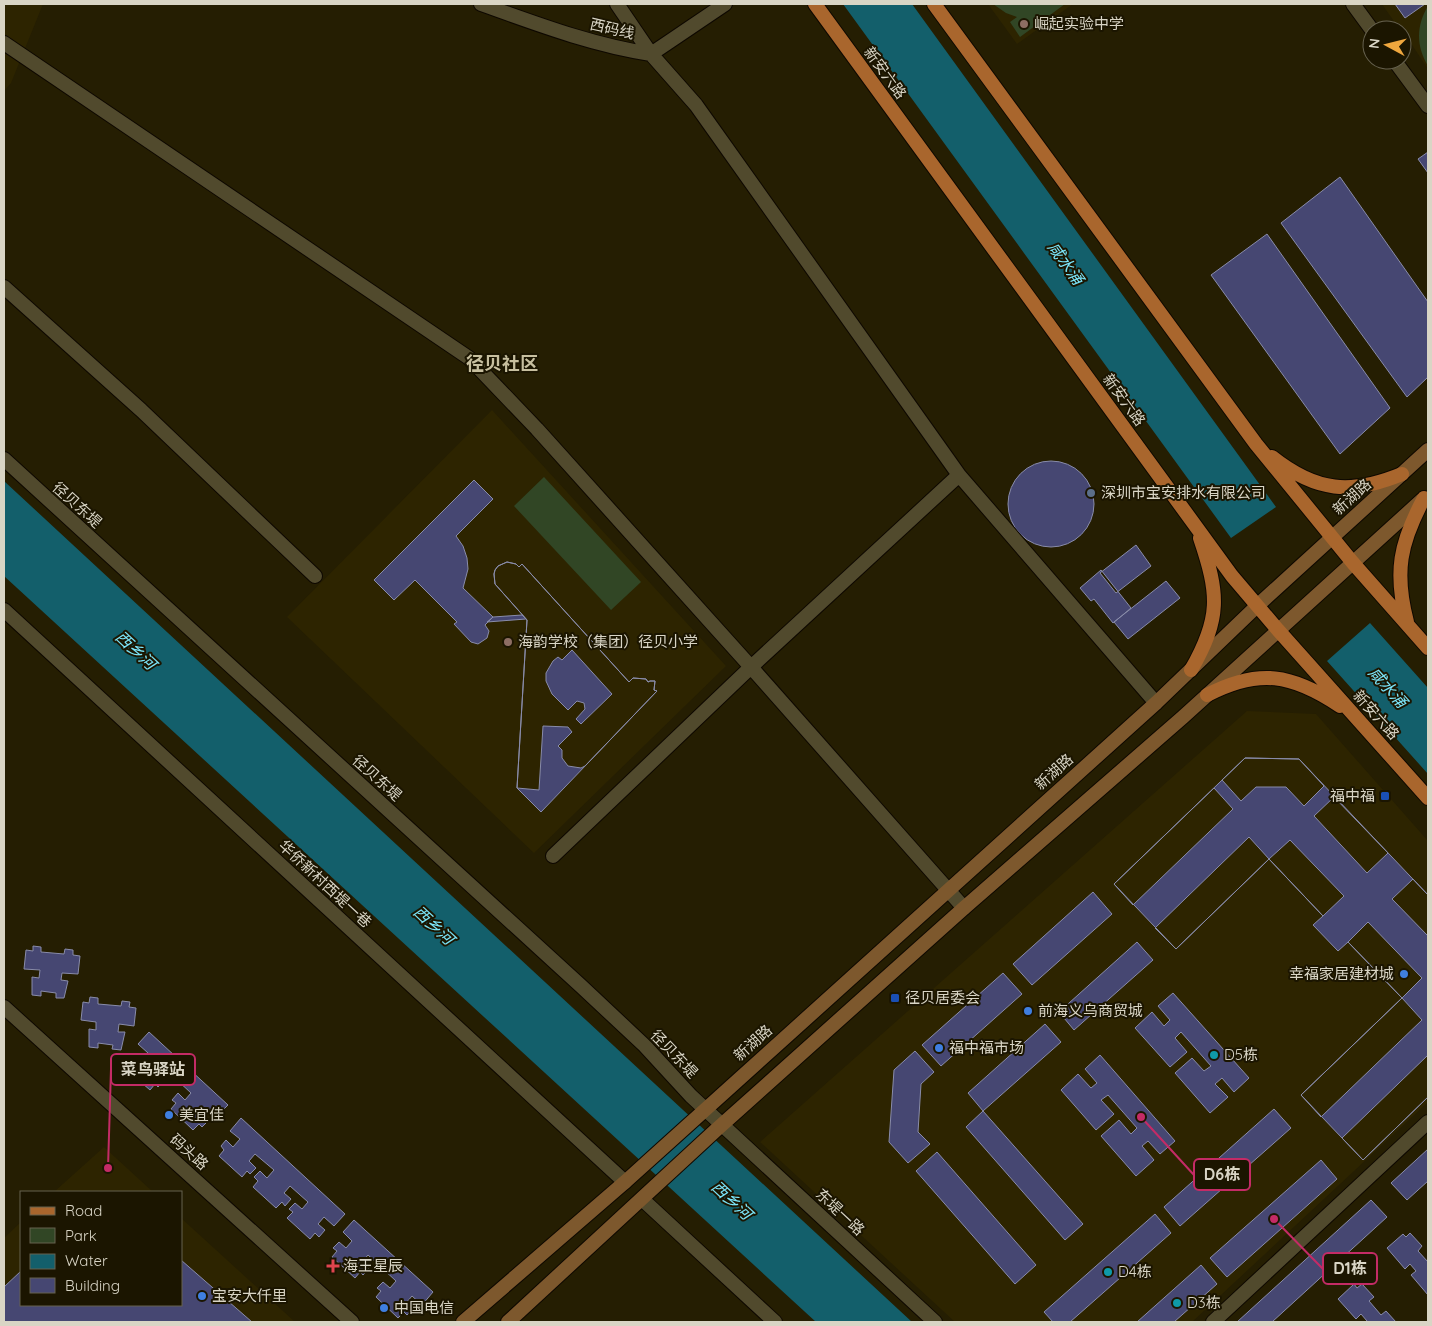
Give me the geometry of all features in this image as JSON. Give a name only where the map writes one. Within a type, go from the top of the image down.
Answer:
[{"type":"main road","name":"新安六路","points":[[815,4],[1232,576],[1428,798]]},
{"type":"main road","points":[[934,4],[1256,444],[1353,563],[1428,648]]},
{"type":"main road","points":[[1256,444],[1283,466],[1303,477],[1327,485],[1349,488],[1364,486],[1380,483],[1402,474]]},
{"type":"main road","name":"新湖路","points":[[629,1178],[1156,703],[1257,606],[1428,450]]},
{"type":"main road","points":[[508,1322],[719,1128],[964,908],[1207,695],[1426,496]]},
{"type":"main road","points":[[1408,625],[1402,600],[1400,581],[1401,559],[1405,539],[1426,496]]},
{"type":"main road","points":[[1191,670],[1210,633],[1214,606],[1210,572],[1195,526]]},
{"type":"main road","points":[[1207,695],[1241,680],[1256,678],[1287,680],[1327,698],[1359,720]]},
{"type":"main road","points":[[464,1322],[629,1178]]},
{"type":"street","name":"西码线","points":[[481,4],[578,38],[621,50],[651,54],[725,4]]},
{"type":"street","points":[[617,4],[651,54],[696,105],[959,475],[1156,703]]},
{"type":"street","points":[[1353,4],[1365,20]]},
{"type":"street","points":[[7,50],[469,358],[538,429],[964,908]]},
{"type":"street","points":[[1401,70],[1428,106]]},
{"type":"street","points":[[4,287],[141,410],[315,576]]},
{"type":"street","name":"径贝东堤","points":[[4,459],[581,986],[645,1046],[701,1112],[719,1128]]},
{"type":"street","points":[[553,856],[751,667],[959,475]]},
{"type":"street","name":"华侨新村西堤一巷","points":[[4,610],[629,1178]]},
{"type":"street","name":"码头路","points":[[4,1007],[352,1322]]},
{"type":"street","points":[[1213,1322],[1428,1122]]},
{"type":"street","name":"东堤一路","points":[[719,1128],[935,1322]]},
{"type":"street","points":[[647,1194],[775,1322]]},
{"type":"shaded area","points":[[4,4],[43,4],[11,83],[4,91]]},
{"type":"shaded area","name":"崛起实验中学","points":[[988,4],[1073,4],[1017,44]]},
{"type":"shaded area","points":[[1382,4],[1428,4],[1428,69],[1412,45],[1412,20],[1393,20]]},
{"type":"shaded area","name":"海韵学校（集团）径贝小学","points":[[492,410],[726,666],[534,853],[287,617]]},
{"type":"shaded area","points":[[1247,711],[1316,714],[1428,841],[1428,1102],[1192,1322],[955,1322],[760,1142]]},
{"type":"shaded area","points":[[104,1147],[152,1191],[55,1191]]},
{"type":"shaded area","points":[[182,1219],[295,1322],[4,1322],[4,1238],[20,1223],[20,1306],[182,1306]]},
{"type":"green space","name":"崛起实验中学","points":[[993,4],[1065,4],[1020,37],[1010,22],[1017,17],[1006,13]]},
{"type":"green space","points":[[1428,6],[1428,66],[1421,51],[1419,36],[1421,21]]},
{"type":"green space","points":[[544,477],[641,582],[611,610],[514,506]]},
{"type":"water","name":"咸水涌","points":[[843,4],[912,4],[1276,507],[1231,538]]},
{"type":"water","name":"西乡河","points":[[4,481],[912,1322],[816,1322],[4,576]]},
{"type":"water","name":"咸水涌","points":[[1370,623],[1428,688],[1428,774],[1327,661]]},
{"type":"building","points":[[1395,4],[1425,4],[1405,18]]},
{"type":"building","points":[[1428,152],[1428,173],[1418,159]]},
{"type":"building","points":[[1340,177],[1428,302],[1428,377],[1407,397],[1281,223]]},
{"type":"building","points":[[1267,234],[1390,408],[1340,454],[1211,275]]},
{"type":"building","points":[[1051,461],[1067,465],[1081,474],[1090,488],[1094,504],[1090,520],[1081,534],[1067,543],[1051,547],[1035,543],[1021,534],[1012,520],[1008,504],[1012,488],[1021,474],[1035,465]]},
{"type":"building","points":[[474,480],[493,499],[456,536],[463,546],[467,558],[468,569],[463,588],[493,617],[485,625],[489,631],[487,638],[478,644],[471,642],[454,624],[457,622],[415,580],[394,600],[374,580]]},
{"type":"building","points":[[1136,545],[1151,566],[1116,593],[1100,573]]},
{"type":"building","points":[[507,562],[516,564],[519,567],[522,564],[629,682],[633,678],[646,679],[648,682],[655,681],[654,690],[657,691],[581,768],[568,766],[562,758],[562,750],[558,746],[572,732],[568,727],[543,726],[539,790],[517,788],[527,620],[495,584],[494,574],[498,566]],"holes":[[[572,650],[612,694],[581,724],[576,719],[585,709],[584,703],[577,701],[568,710],[552,694],[546,681],[546,673],[553,661],[558,657],[562,660]]]},
{"type":"building","points":[[507,562],[516,564],[519,567],[522,564],[629,682],[633,678],[646,679],[648,682],[655,681],[654,690],[657,691],[541,812],[517,788],[527,620],[495,584],[495,570],[498,566]]},
{"type":"building","points":[[1101,570],[1131,608],[1113,623],[1094,599],[1091,601],[1080,588]]},
{"type":"building","points":[[1166,581],[1180,598],[1128,639],[1114,622]]},
{"type":"building","points":[[522,615],[526,619],[487,622],[493,617]]},
{"type":"building","name":"幸福家居建材城","points":[[1245,758],[1299,759],[1428,895],[1428,1097],[1363,1160],[1301,1095],[1402,998],[1348,942],[1338,951],[1313,925],[1323,916],[1269,859],[1176,949],[1114,884]]},
{"type":"building","points":[[1245,758],[1299,759],[1324,786],[1304,806],[1286,787],[1256,787],[1241,801],[1222,780]]},
{"type":"building","points":[[1214,788],[1233,809],[1133,905],[1114,884]]},
{"type":"building","points":[[1334,797],[1388,853],[1367,873],[1314,816]]},
{"type":"building","points":[[1249,837],[1269,859],[1176,949],[1155,928]]},
{"type":"building","points":[[1290,840],[1344,896],[1323,916],[1269,859]]},
{"type":"building","points":[[1413,879],[1428,895],[1428,936],[1392,899]]},
{"type":"building","points":[[1093,892],[1112,914],[1032,985],[1013,964]]},
{"type":"building","points":[[1368,922],[1422,978],[1402,998],[1348,942]]},
{"type":"building","points":[[1137,942],[1153,960],[1074,1030],[1059,1012]]},
{"type":"building","points":[[33,946],[41,947],[41,952],[64,954],[65,949],[73,950],[73,955],[80,956],[78,974],[62,973],[61,980],[68,981],[64,998],[56,998],[56,993],[41,991],[41,996],[32,995],[32,977],[39,978],[40,970],[24,969],[26,950],[33,951]]},
{"type":"building","points":[[1003,973],[1022,994],[941,1066],[922,1045]]},
{"type":"building","name":"D5栋","points":[[1173,993],[1249,1078],[1234,1092],[1222,1078],[1215,1084],[1228,1097],[1210,1113],[1175,1073],[1192,1058],[1204,1071],[1211,1066],[1181,1032],[1175,1038],[1187,1052],[1170,1067],[1135,1028],[1152,1012],[1164,1026],[1170,1020],[1158,1006]]},
{"type":"building","points":[[90,997],[98,998],[98,1004],[121,1006],[122,1001],[130,1002],[129,1007],[136,1008],[134,1026],[119,1024],[118,1032],[125,1032],[121,1050],[112,1049],[113,1045],[98,1043],[98,1048],[89,1047],[89,1029],[96,1030],[96,1022],[81,1020],[83,1002],[89,1003]]},
{"type":"building","points":[[1402,998],[1422,1020],[1321,1117],[1301,1095]]},
{"type":"building","points":[[1045,1024],[1061,1042],[983,1111],[968,1093]]},
{"type":"building","points":[[149,1032],[228,1105],[217,1116],[207,1107],[201,1114],[208,1121],[202,1127],[199,1124],[193,1130],[171,1109],[176,1103],[172,1100],[178,1093],[185,1100],[191,1093],[163,1067],[157,1074],[164,1081],[158,1087],[155,1084],[150,1090],[126,1069],[132,1063],[128,1060],[134,1053],[141,1060],[148,1053],[138,1044]]},
{"type":"building","points":[[915,1051],[934,1072],[921,1084],[918,1132],[930,1144],[908,1163],[889,1142],[894,1070]]},
{"type":"building","points":[[1100,1055],[1175,1141],[1160,1154],[1148,1141],[1142,1146],[1154,1160],[1136,1176],[1101,1136],[1119,1120],[1131,1134],[1137,1128],[1108,1095],[1101,1100],[1114,1114],[1096,1130],[1061,1090],[1078,1074],[1091,1088],[1097,1083],[1085,1069]]},
{"type":"building","points":[[1428,1055],[1428,1097],[1363,1160],[1342,1138]]},
{"type":"building","points":[[1274,1109],[1291,1128],[1180,1226],[1164,1207]]},
{"type":"building","points":[[983,1111],[1083,1224],[1065,1240],[966,1127]]},
{"type":"building","points":[[241,1118],[345,1214],[334,1226],[324,1217],[318,1224],[325,1230],[319,1237],[315,1233],[310,1239],[287,1218],[293,1212],[289,1209],[295,1203],[302,1209],[308,1202],[290,1186],[284,1193],[291,1199],[285,1206],[282,1202],[276,1208],[253,1187],[258,1181],[254,1177],[260,1171],[267,1178],[274,1170],[255,1154],[249,1161],[256,1168],[250,1174],[247,1171],[242,1177],[219,1156],[224,1150],[221,1146],[226,1140],[233,1147],[240,1139],[230,1131]]},
{"type":"building","points":[[1428,1149],[1428,1181],[1407,1200],[1391,1183]]},
{"type":"building","points":[[937,1152],[1036,1265],[1015,1284],[916,1171]]},
{"type":"building","points":[[1321,1160],[1337,1179],[1227,1277],[1210,1258]]},
{"type":"building","points":[[1371,1200],[1387,1217],[1272,1322],[1237,1322]]},
{"type":"building","name":"D4栋","points":[[1155,1214],[1171,1233],[1070,1322],[1053,1322],[1044,1312]]},
{"type":"building","points":[[354,1220],[433,1292],[422,1305],[412,1296],[406,1303],[413,1309],[407,1315],[404,1312],[398,1318],[376,1297],[381,1291],[377,1288],[383,1282],[390,1288],[396,1281],[368,1255],[362,1262],[369,1269],[363,1275],[360,1272],[355,1278],[332,1257],[337,1251],[333,1248],[339,1242],[346,1248],[352,1241],[343,1232]]},
{"type":"building","points":[[1410,1233],[1422,1246],[1418,1251],[1428,1262],[1428,1295],[1411,1275],[1416,1271],[1410,1264],[1405,1269],[1387,1248],[1403,1234],[1406,1237]]},
{"type":"building","name":"宝安大仟里","points":[[182,1261],[252,1322],[4,1322],[4,1287],[20,1272],[20,1306],[182,1306]]},
{"type":"building","name":"D3栋","points":[[1201,1265],[1217,1284],[1174,1322],[1137,1322]]},
{"type":"building","points":[[1354,1284],[1357,1288],[1362,1284],[1374,1297],[1369,1301],[1381,1315],[1386,1311],[1396,1322],[1366,1322],[1361,1314],[1356,1319],[1338,1299]]},
{"type":"place","name":"崛起实验中学","points":[[1024,24]]},
{"type":"place","name":"深圳市宝安排水有限公司","points":[[1091,493]]},
{"type":"place","name":"海韵学校（集团）径贝小学","points":[[508,642]]},
{"type":"place","name":"福中福","points":[[1385,796]]},
{"type":"place","name":"幸福家居建材城","points":[[1404,974]]},
{"type":"place","name":"径贝居委会","points":[[895,998]]},
{"type":"place","name":"前海义乌商贸城","points":[[1028,1011]]},
{"type":"place","name":"福中福市场","points":[[939,1048]]},
{"type":"place","name":"D5栋","points":[[1214,1055]]},
{"type":"place","name":"美宜佳","points":[[169,1115]]},
{"type":"place","name":"D6栋","points":[[1141,1117]]},
{"type":"place","name":"菜鸟驿站","points":[[108,1168]]},
{"type":"place","name":"D1栋","points":[[1274,1219]]},
{"type":"place","name":"海王星辰","points":[[333,1266]]},
{"type":"place","name":"D4栋","points":[[1108,1272]]},
{"type":"place","name":"宝安大仟里","points":[[202,1296]]},
{"type":"place","name":"D3栋","points":[[1177,1303]]},
{"type":"place","name":"中国电信","points":[[384,1308]]},
{"type":"district","name":"径贝社区","points":[[502,364]]}]
